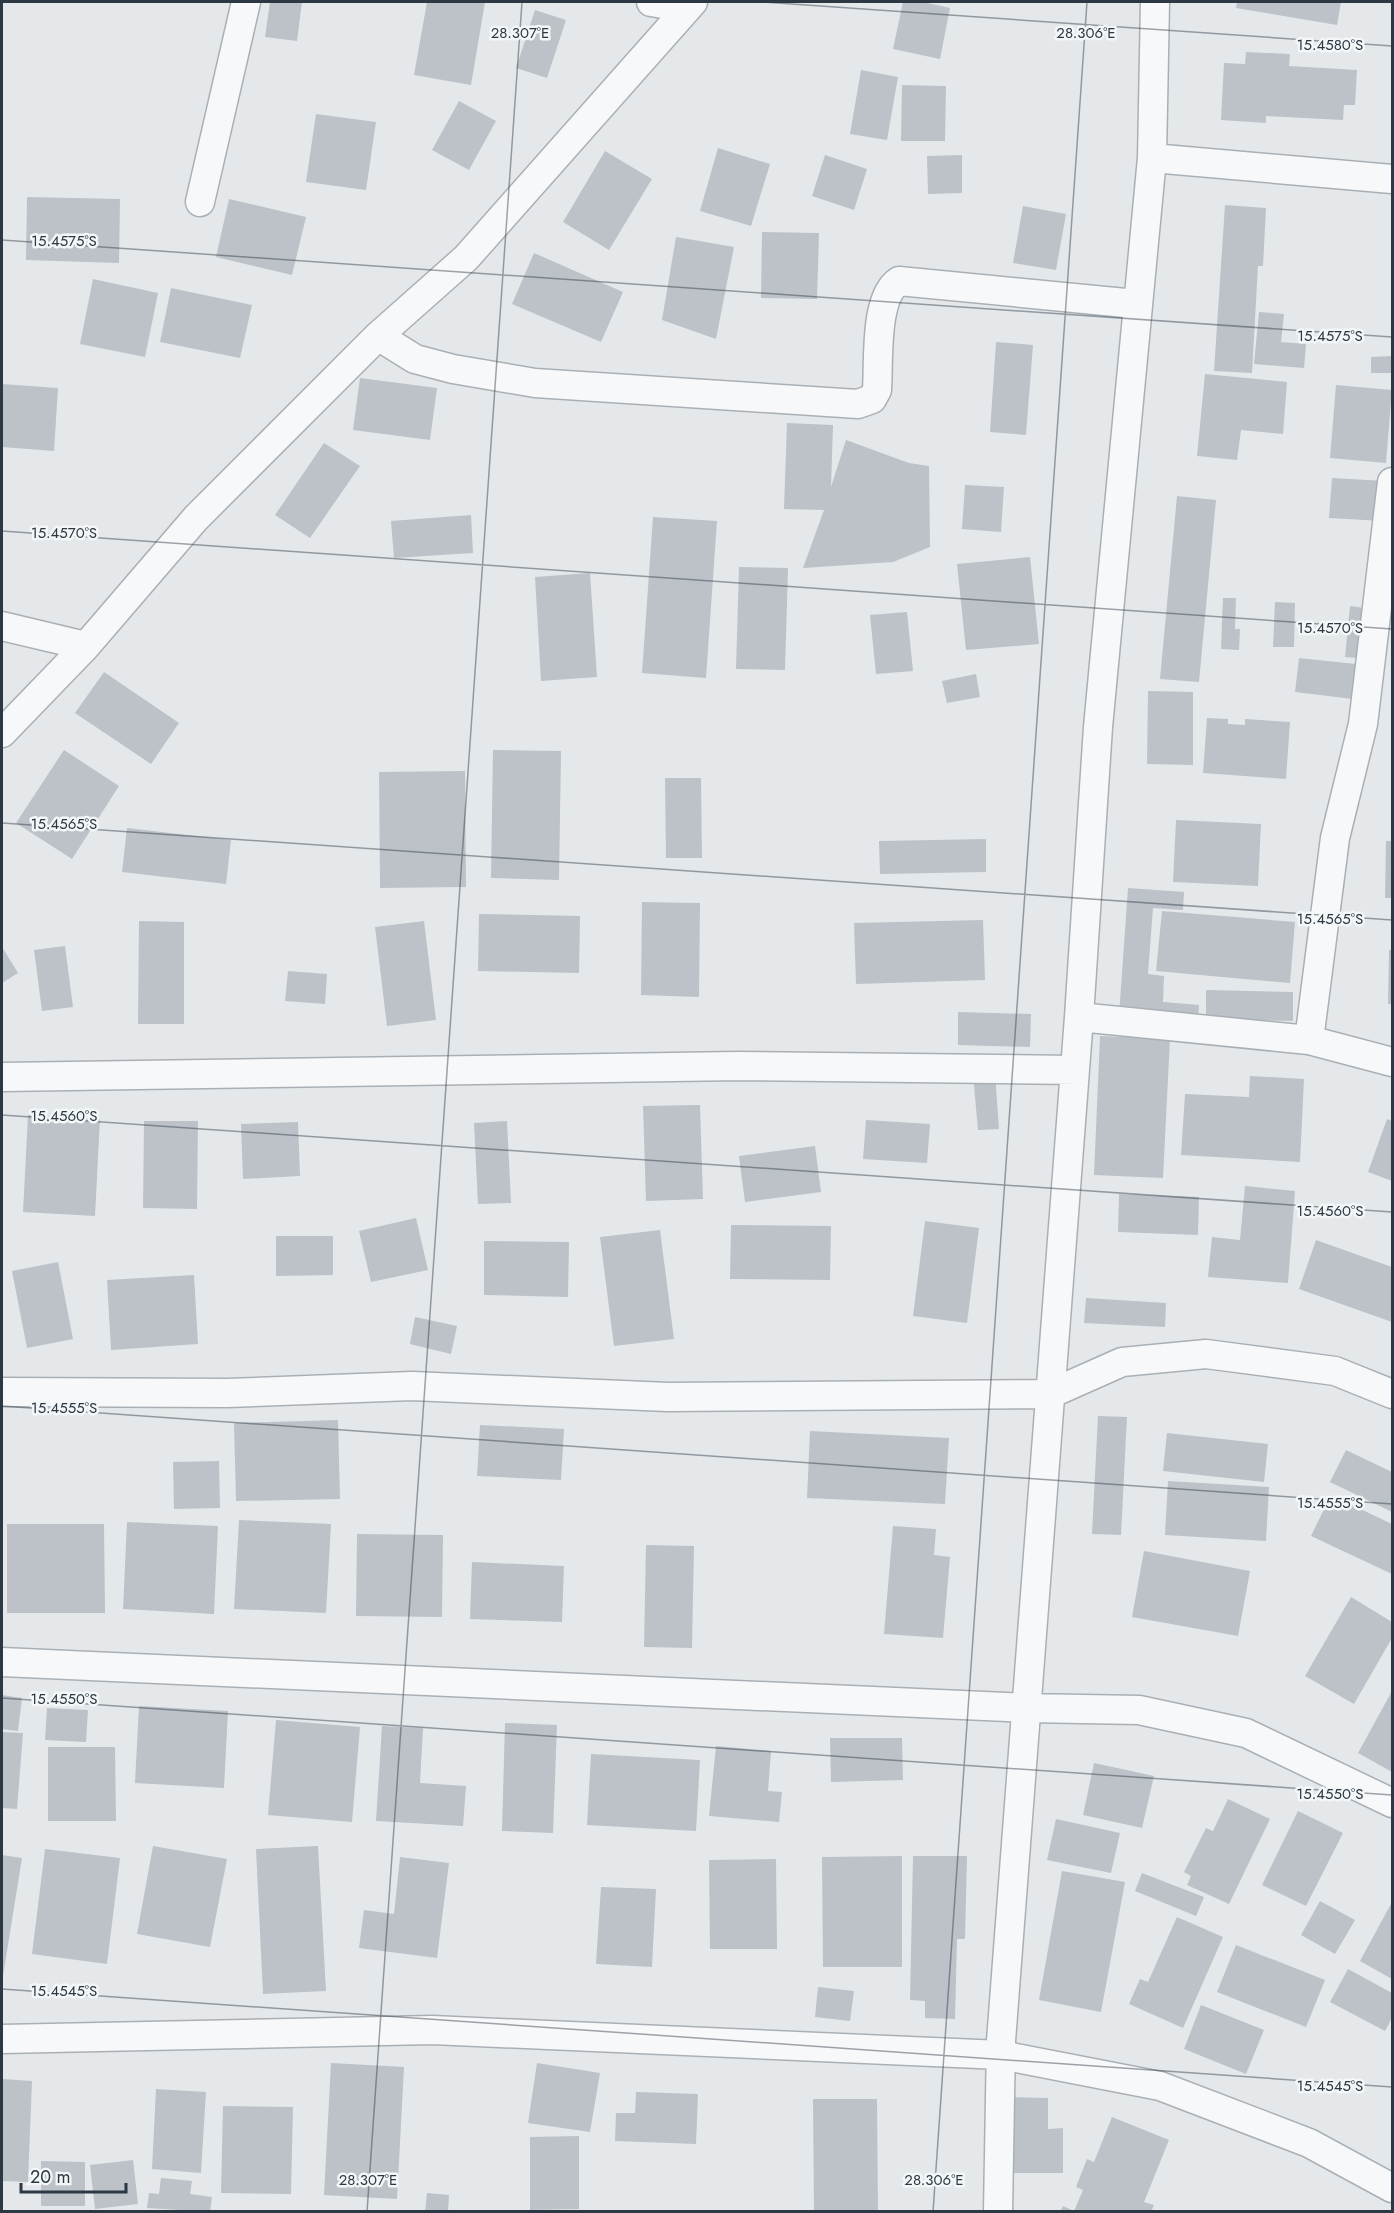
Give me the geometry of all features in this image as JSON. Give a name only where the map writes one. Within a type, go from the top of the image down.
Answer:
[{"type":"street","points":[[200,202],[246,2]]},
{"type":"street","points":[[651,2],[690,5]]},
{"type":"street","points":[[998,2211],[1001,2055],[1079,1017],[1098,727],[1136,304],[1152,158],[1155,2]]},
{"type":"street","points":[[2,733],[86,646],[196,518],[378,336],[466,258],[690,5]]},
{"type":"street","points":[[1152,158],[1392,179]]},
{"type":"street","points":[[378,336],[415,358],[453,369],[535,383],[858,404],[872,399],[877,390],[883,306],[889,287],[898,281],[1136,304]]},
{"type":"street","points":[[1309,1041],[1335,838],[1363,724],[1387,546],[1392,482]]},
{"type":"street","points":[[2,626],[86,646]]},
{"type":"street","points":[[1079,1017],[1309,1041],[1392,1062]]},
{"type":"street","points":[[2,1077],[738,1066],[1075,1070]]},
{"type":"street","points":[[2,1392],[227,1394],[412,1386],[668,1397],[1050,1394],[1122,1362],[1206,1354],[1335,1371],[1392,1394]]},
{"type":"street","points":[[2,1662],[1027,1708],[1139,1710],[1246,1733],[1392,1803]]},
{"type":"street","points":[[2,2039],[432,2030],[1001,2055],[1160,2086],[1309,2143],[1392,2188]]},
{"type":"building","points":[[270,2],[302,2],[297,41],[265,37]]},
{"type":"building","points":[[427,2],[485,2],[471,85],[414,75]]},
{"type":"building","points":[[903,2],[923,2],[950,8],[940,59],[893,49]]},
{"type":"building","points":[[1237,2],[1341,2],[1337,25],[1236,8]]},
{"type":"building","points":[[535,10],[566,20],[547,78],[516,68]]},
{"type":"building","points":[[1246,52],[1290,54],[1289,66],[1357,70],[1355,105],[1344,105],[1343,120],[1266,116],[1266,123],[1221,120],[1224,63],[1245,64]]},
{"type":"building","points":[[861,70],[898,77],[887,140],[850,134]]},
{"type":"building","points":[[902,85],[946,86],[945,141],[901,141]]},
{"type":"building","points":[[459,101],[496,121],[469,170],[432,150]]},
{"type":"building","points":[[316,114],[376,122],[366,190],[306,182]]},
{"type":"building","points":[[718,148],[770,164],[751,226],[700,211]]},
{"type":"building","points":[[605,151],[652,179],[609,250],[563,222]]},
{"type":"building","points":[[825,155],[867,169],[854,210],[812,196]]},
{"type":"building","points":[[962,155],[962,193],[928,194],[927,156]]},
{"type":"building","points":[[27,197],[120,199],[119,263],[26,260]]},
{"type":"building","points":[[229,199],[306,217],[292,275],[216,257]]},
{"type":"building","points":[[1225,205],[1266,208],[1263,266],[1258,266],[1252,373],[1214,371]]},
{"type":"building","points":[[1023,206],[1066,214],[1056,270],[1013,263]]},
{"type":"building","points":[[762,232],[819,233],[817,299],[761,298]]},
{"type":"building","points":[[676,237],[734,247],[716,339],[662,320]]},
{"type":"building","points":[[534,253],[623,292],[601,342],[512,304]]},
{"type":"building","points":[[93,279],[158,293],[145,357],[80,344]]},
{"type":"building","points":[[171,288],[252,305],[240,358],[160,342]]},
{"type":"building","points":[[1259,312],[1284,314],[1281,342],[1306,344],[1304,368],[1254,364]]},
{"type":"building","points":[[996,342],[1033,345],[1026,435],[990,432]]},
{"type":"building","points":[[1392,356],[1392,373],[1371,373],[1371,357]]},
{"type":"building","points":[[1205,374],[1287,382],[1283,434],[1241,430],[1237,460],[1197,456]]},
{"type":"building","points":[[360,378],[437,388],[430,440],[353,430]]},
{"type":"building","points":[[2,384],[58,388],[54,451],[2,447]]},
{"type":"building","points":[[1336,385],[1392,390],[1386,463],[1330,458]]},
{"type":"building","points":[[787,423],[833,425],[831,487],[846,440],[909,463],[929,466],[930,547],[893,562],[803,568],[824,510],[784,509]]},
{"type":"building","points":[[324,443],[360,466],[310,538],[275,515]]},
{"type":"building","points":[[1332,478],[1385,481],[1382,521],[1329,518]]},
{"type":"building","points":[[965,485],[1004,487],[1001,532],[962,529]]},
{"type":"building","points":[[1177,496],[1216,500],[1199,682],[1160,679]]},
{"type":"building","points":[[471,515],[473,553],[394,558],[391,521]]},
{"type":"building","points":[[653,517],[717,521],[706,678],[642,673]]},
{"type":"building","points":[[1030,557],[1039,644],[966,650],[957,564]]},
{"type":"building","points":[[739,567],[788,568],[785,670],[736,669]]},
{"type":"building","points":[[590,573],[597,677],[541,681],[535,577]]},
{"type":"building","points":[[1223,598],[1236,598],[1235,629],[1240,629],[1239,650],[1221,649]]},
{"type":"building","points":[[1275,602],[1295,603],[1294,647],[1273,647]]},
{"type":"building","points":[[1350,606],[1372,609],[1367,659],[1345,657]]},
{"type":"building","points":[[907,612],[913,671],[876,674],[870,615]]},
{"type":"building","points":[[1299,658],[1365,665],[1361,700],[1295,692]]},
{"type":"building","points":[[104,672],[179,723],[151,764],[75,713]]},
{"type":"building","points":[[976,674],[980,697],[947,703],[942,681]]},
{"type":"building","points":[[1148,691],[1193,692],[1193,765],[1147,764]]},
{"type":"building","points":[[1207,718],[1228,719],[1228,724],[1245,725],[1245,719],[1290,722],[1286,779],[1203,773]]},
{"type":"building","points":[[64,750],[119,786],[72,859],[16,823]]},
{"type":"building","points":[[493,750],[561,751],[559,880],[491,878]]},
{"type":"building","points":[[465,771],[466,887],[380,888],[379,772]]},
{"type":"building","points":[[665,778],[701,778],[702,858],[666,858]]},
{"type":"building","points":[[1176,820],[1261,824],[1258,886],[1173,882]]},
{"type":"building","points":[[127,828],[231,840],[226,884],[122,872]]},
{"type":"building","points":[[986,839],[986,872],[880,874],[879,841]]},
{"type":"building","points":[[1386,841],[1392,841],[1392,898],[1385,898]]},
{"type":"building","points":[[1128,888],[1184,892],[1183,910],[1153,908],[1148,974],[1164,976],[1163,1002],[1199,1005],[1198,1020],[1119,1015]]},
{"type":"building","points":[[642,902],[700,903],[699,997],[641,995]]},
{"type":"building","points":[[1162,911],[1295,922],[1290,983],[1156,971]]},
{"type":"building","points":[[479,914],[580,916],[579,973],[478,971]]},
{"type":"building","points":[[983,920],[985,980],[856,984],[854,923]]},
{"type":"building","points":[[139,921],[184,922],[184,1024],[138,1024]]},
{"type":"building","points":[[424,921],[436,1020],[387,1026],[375,927]]},
{"type":"building","points":[[65,946],[73,1007],[42,1011],[34,950]]},
{"type":"building","points":[[2,947],[18,973],[2,983]]},
{"type":"building","points":[[1389,950],[1392,950],[1392,1004],[1388,1004]]},
{"type":"building","points":[[288,971],[327,974],[325,1004],[285,1001]]},
{"type":"building","points":[[1206,990],[1293,992],[1293,1021],[1206,1019]]},
{"type":"building","points":[[958,1012],[1031,1014],[1030,1047],[958,1045]]},
{"type":"building","points":[[1100,1036],[1170,1039],[1163,1178],[1094,1175]]},
{"type":"building","points":[[995,1073],[999,1129],[978,1130],[973,1075]]},
{"type":"building","points":[[1250,1076],[1304,1079],[1300,1162],[1181,1155],[1185,1094],[1249,1097]]},
{"type":"building","points":[[700,1105],[703,1199],[646,1201],[643,1106]]},
{"type":"building","points":[[28,1115],[100,1119],[95,1216],[23,1212]]},
{"type":"building","points":[[1387,1119],[1392,1121],[1392,1181],[1368,1172]]},
{"type":"building","points":[[866,1120],[930,1124],[927,1163],[863,1159]]},
{"type":"building","points":[[144,1121],[198,1121],[197,1209],[143,1208]]},
{"type":"building","points":[[507,1121],[511,1203],[478,1204],[474,1123]]},
{"type":"building","points":[[298,1122],[300,1176],[243,1179],[241,1124]]},
{"type":"building","points":[[815,1146],[821,1192],[745,1202],[739,1156]]},
{"type":"building","points":[[1245,1186],[1295,1191],[1288,1283],[1208,1277],[1212,1237],[1240,1240]]},
{"type":"building","points":[[1119,1194],[1199,1197],[1198,1235],[1118,1232]]},
{"type":"building","points":[[416,1218],[428,1270],[371,1282],[359,1231]]},
{"type":"building","points":[[925,1221],[979,1228],[967,1323],[913,1316]]},
{"type":"building","points":[[731,1225],[831,1226],[830,1280],[730,1279]]},
{"type":"building","points":[[660,1230],[674,1339],[614,1346],[600,1237]]},
{"type":"building","points":[[276,1236],[333,1236],[333,1275],[276,1276]]},
{"type":"building","points":[[1316,1240],[1392,1267],[1392,1322],[1299,1289]]},
{"type":"building","points":[[484,1241],[569,1242],[568,1297],[484,1295]]},
{"type":"building","points":[[58,1262],[73,1339],[27,1348],[12,1271]]},
{"type":"building","points":[[194,1275],[198,1344],[111,1350],[107,1280]]},
{"type":"building","points":[[1086,1298],[1166,1303],[1165,1327],[1084,1323]]},
{"type":"building","points":[[415,1317],[457,1326],[451,1354],[410,1344]]},
{"type":"building","points":[[1098,1416],[1127,1417],[1121,1535],[1092,1534]]},
{"type":"building","points":[[338,1420],[340,1499],[236,1501],[234,1423]]},
{"type":"building","points":[[480,1425],[564,1429],[561,1480],[477,1476]]},
{"type":"building","points":[[810,1431],[949,1438],[945,1504],[807,1498]]},
{"type":"building","points":[[1167,1433],[1268,1444],[1264,1482],[1163,1471]]},
{"type":"building","points":[[1346,1450],[1392,1472],[1392,1512],[1330,1482]]},
{"type":"building","points":[[219,1461],[220,1508],[174,1509],[173,1462]]},
{"type":"building","points":[[1168,1481],[1269,1487],[1266,1541],[1165,1535]]},
{"type":"building","points":[[1331,1495],[1392,1524],[1392,1574],[1311,1536]]},
{"type":"building","points":[[239,1520],[331,1524],[326,1613],[234,1609]]},
{"type":"building","points":[[127,1522],[218,1526],[214,1614],[123,1609]]},
{"type":"building","points":[[7,1524],[104,1524],[105,1613],[7,1613]]},
{"type":"building","points":[[893,1526],[936,1529],[934,1555],[950,1557],[943,1638],[884,1634]]},
{"type":"building","points":[[357,1534],[443,1535],[442,1617],[356,1616]]},
{"type":"building","points":[[646,1545],[694,1546],[692,1648],[644,1647]]},
{"type":"building","points":[[1144,1551],[1250,1571],[1238,1636],[1132,1617]]},
{"type":"building","points":[[472,1562],[564,1566],[562,1622],[470,1619]]},
{"type":"building","points":[[1351,1597],[1392,1622],[1392,1638],[1354,1704],[1305,1676]]},
{"type":"building","points":[[1392,1691],[1392,1772],[1358,1753]]},
{"type":"building","points":[[2,1695],[22,1698],[18,1731],[2,1729]]},
{"type":"building","points":[[139,1706],[228,1711],[224,1788],[135,1783]]},
{"type":"building","points":[[47,1708],[88,1710],[86,1742],[45,1740]]},
{"type":"building","points":[[276,1720],[360,1727],[352,1822],[268,1815]]},
{"type":"building","points":[[505,1723],[557,1725],[553,1833],[502,1831]]},
{"type":"building","points":[[382,1726],[423,1728],[420,1783],[466,1786],[463,1826],[376,1821]]},
{"type":"building","points":[[2,1732],[23,1733],[17,1809],[2,1808]]},
{"type":"building","points":[[830,1738],[902,1738],[903,1780],[831,1782]]},
{"type":"building","points":[[716,1746],[771,1751],[768,1791],[782,1792],[779,1822],[709,1816]]},
{"type":"building","points":[[48,1747],[115,1747],[116,1821],[48,1821]]},
{"type":"building","points":[[591,1754],[700,1760],[696,1831],[587,1825]]},
{"type":"building","points":[[1094,1763],[1154,1776],[1142,1828],[1083,1815]]},
{"type":"building","points":[[1228,1799],[1270,1819],[1229,1904],[1187,1885],[1191,1876],[1184,1872],[1206,1828],[1213,1831]]},
{"type":"building","points":[[1298,1811],[1343,1833],[1306,1906],[1262,1885]]},
{"type":"building","points":[[1056,1819],[1120,1833],[1111,1873],[1047,1860]]},
{"type":"building","points":[[153,1846],[227,1859],[210,1947],[137,1934]]},
{"type":"building","points":[[318,1846],[326,1991],[263,1994],[256,1849]]},
{"type":"building","points":[[45,1849],[120,1858],[107,1964],[32,1954]]},
{"type":"building","points":[[2,1855],[22,1858],[3,1976],[2,1975]]},
{"type":"building","points":[[902,1856],[902,1967],[823,1967],[822,1857]]},
{"type":"building","points":[[913,1856],[967,1856],[965,1939],[957,1939],[955,2019],[925,2018],[925,2001],[910,2000]]},
{"type":"building","points":[[400,1857],[449,1863],[437,1958],[359,1948],[364,1910],[394,1914]]},
{"type":"building","points":[[776,1859],[777,1949],[710,1949],[709,1860]]},
{"type":"building","points":[[1062,1871],[1125,1882],[1101,2012],[1039,2000]]},
{"type":"building","points":[[1142,1873],[1204,1897],[1196,1916],[1135,1891]]},
{"type":"building","points":[[601,1887],[656,1889],[652,1967],[596,1964]]},
{"type":"building","points":[[1320,1901],[1355,1920],[1335,1954],[1301,1935]]},
{"type":"building","points":[[1392,1902],[1392,1979],[1360,1961]]},
{"type":"building","points":[[1177,1917],[1223,1937],[1183,2028],[1129,2004],[1140,1979],[1148,1982]]},
{"type":"building","points":[[1236,1945],[1325,1980],[1306,2027],[1217,1992]]},
{"type":"building","points":[[1348,1969],[1392,1993],[1392,2018],[1385,2031],[1330,2002]]},
{"type":"building","points":[[818,1987],[854,1991],[850,2021],[815,2017]]},
{"type":"building","points":[[1201,2005],[1264,2030],[1246,2074],[1184,2049]]},
{"type":"building","points":[[331,2063],[404,2067],[397,2199],[324,2195]]},
{"type":"building","points":[[537,2063],[600,2073],[590,2132],[528,2123]]},
{"type":"building","points":[[2,2079],[32,2081],[28,2182],[2,2181]]},
{"type":"building","points":[[156,2089],[206,2092],[201,2173],[152,2169]]},
{"type":"building","points":[[636,2092],[698,2094],[696,2144],[615,2141],[616,2113],[635,2113]]},
{"type":"building","points":[[1011,2097],[1048,2098],[1048,2129],[1063,2128],[1063,2173],[1011,2173]]},
{"type":"building","points":[[813,2099],[877,2099],[878,2212],[814,2212]]},
{"type":"building","points":[[223,2106],[293,2107],[291,2194],[221,2193]]},
{"type":"building","points":[[1112,2117],[1169,2140],[1144,2202],[1154,2205],[1151,2212],[1060,2212],[1063,2206],[1074,2211],[1083,2190],[1076,2187],[1087,2159],[1094,2162]]},
{"type":"building","points":[[579,2136],[579,2209],[530,2210],[530,2137]]},
{"type":"building","points":[[133,2160],[138,2204],[95,2209],[90,2165]]},
{"type":"building","points":[[41,2161],[85,2162],[85,2206],[41,2206]]},
{"type":"building","points":[[161,2178],[192,2181],[190,2194],[212,2197],[210,2212],[147,2208],[149,2193],[159,2194]]},
{"type":"building","points":[[427,2193],[449,2195],[448,2212],[425,2212]]}]
